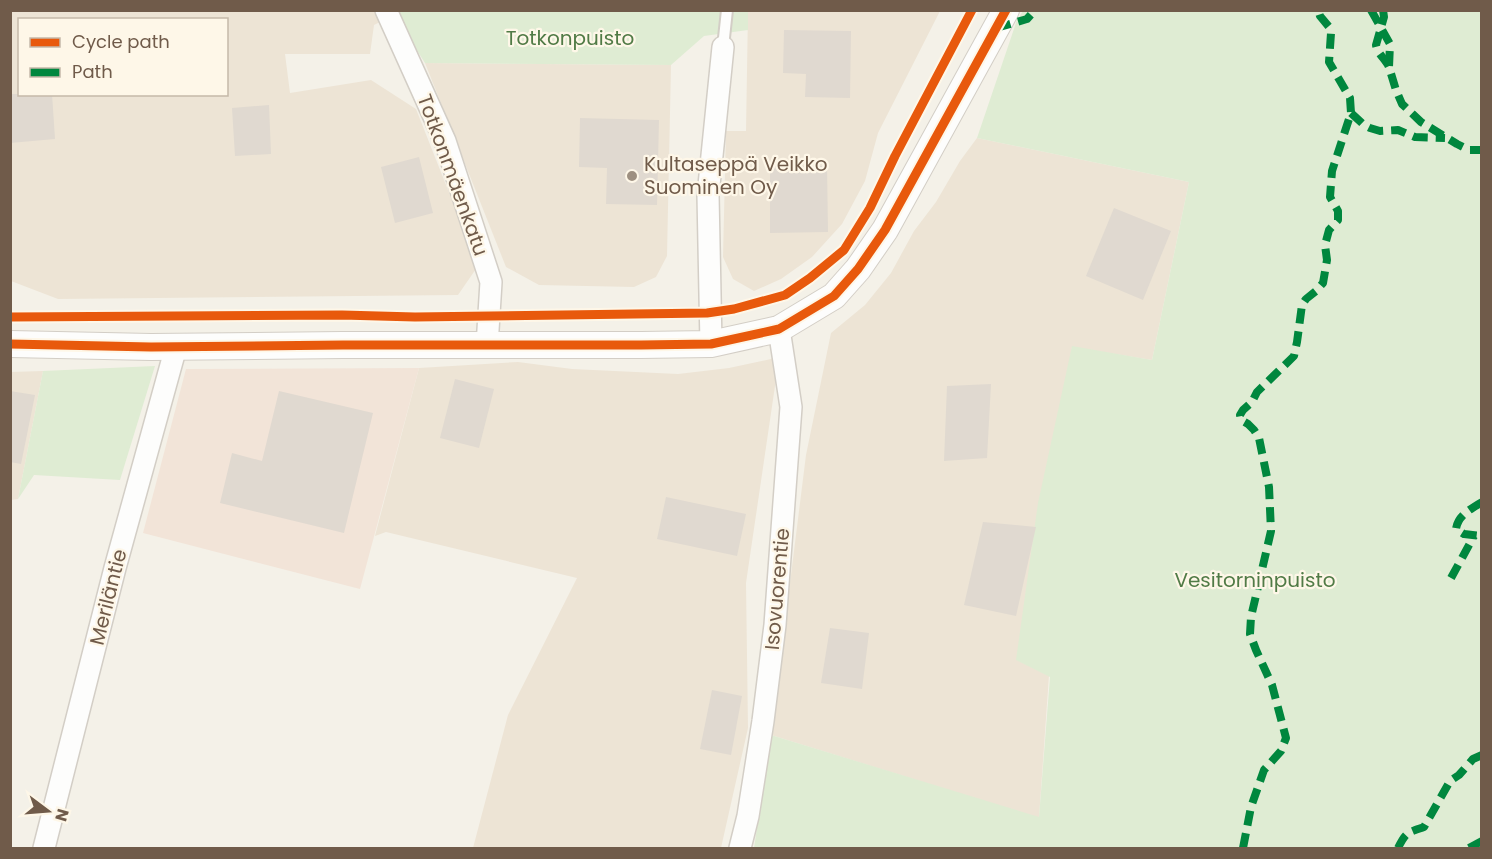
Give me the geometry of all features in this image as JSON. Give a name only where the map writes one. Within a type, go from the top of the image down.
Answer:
[{"type":"street","name":"Totkonmäenkatu","points":[[386,10],[445,141],[491,282],[487,346]]},
{"type":"street","points":[[10,344],[176,347],[711,344],[779,329],[834,296],[858,269],[885,230],[1006,10]]},
{"type":"street","points":[[711,344],[708,195],[723,47]]},
{"type":"street","name":"Isovuorentie","points":[[740,849],[748,816],[763,721],[776,613],[791,407],[779,329]]},
{"type":"street","name":"Meriläntie","points":[[44,849],[115,568],[176,347]]},
{"type":"lane","points":[[723,47],[727,10]]},
{"type":"shaded area","points":[[10,11],[392,11],[394,15],[374,25],[370,54],[285,54],[290,93],[371,80],[416,109],[478,266],[458,295],[58,299],[11,281]]},
{"type":"shaded area","points":[[748,11],[940,11],[878,133],[865,181],[842,224],[812,257],[781,279],[754,291],[733,279],[723,257],[726,131],[746,131]]},
{"type":"shaded area","points":[[425,63],[671,65],[667,256],[656,277],[634,287],[539,285],[506,267]]},
{"type":"shaded area","points":[[977,138],[1189,182],[1152,360],[1072,347],[1039,818],[771,735],[806,455],[831,333],[865,305],[891,273],[914,231],[936,202],[960,161]]},
{"type":"shaded area","points":[[780,352],[746,583],[748,728],[721,848],[473,848],[508,715],[577,578],[386,532],[375,536],[419,368],[518,362],[572,369],[678,374],[729,368],[771,359]]},
{"type":"shaded area","points":[[419,368],[360,589],[143,533],[186,369]]},
{"type":"shaded area","points":[[43,371],[18,499],[11,500],[10,372]]},
{"type":"green space","name":"Totkonpuisto","points":[[392,11],[748,11],[748,30],[704,36],[671,65],[425,63]]},
{"type":"green space","name":"Vesitorninpuisto","points":[[1023,11],[1481,11],[1481,848],[754,848],[771,735],[1039,817],[1050,677],[1016,660],[1038,503],[1072,346],[1152,360],[1189,182],[977,138],[1017,20]]},
{"type":"green space","points":[[155,366],[120,480],[34,475],[18,499],[43,371]]},
{"type":"building","points":[[784,30],[851,31],[850,98],[805,97],[806,74],[783,73]]},
{"type":"building","points":[[10,94],[52,96],[55,139],[10,143]]},
{"type":"building","points":[[269,105],[271,154],[235,156],[232,108]]},
{"type":"building","points":[[580,118],[659,120],[657,205],[606,204],[607,168],[579,167]]},
{"type":"building","points":[[419,157],[433,213],[395,223],[381,167]]},
{"type":"building","points":[[770,166],[827,166],[828,232],[770,233]]},
{"type":"building","points":[[1114,208],[1171,231],[1143,300],[1086,276]]},
{"type":"building","points":[[455,379],[494,389],[479,448],[440,438]]},
{"type":"building","points":[[991,384],[987,458],[944,461],[947,386]]},
{"type":"building","points":[[10,391],[35,395],[21,464],[10,462]]},
{"type":"building","points":[[279,391],[373,413],[344,533],[220,503],[232,453],[262,461]]},
{"type":"building","points":[[666,497],[746,514],[737,556],[657,539]]},
{"type":"building","points":[[983,522],[1036,527],[1016,616],[964,605]]},
{"type":"building","points":[[830,628],[869,633],[862,689],[821,683]]},
{"type":"building","points":[[712,690],[742,696],[731,755],[700,749]]},
{"type":"marked path","points":[[996,28],[1027,19],[1035,10]]},
{"type":"marked path","points":[[1243,848],[1251,807],[1264,770],[1281,751],[1286,738],[1272,685],[1250,634],[1251,617],[1271,531],[1269,487],[1259,438],[1254,430],[1241,420],[1240,415],[1252,402],[1257,392],[1294,356],[1302,305],[1323,283],[1327,260],[1325,245],[1329,230],[1338,220],[1338,211],[1330,197],[1332,171],[1351,113],[1350,98],[1329,62],[1330,28],[1318,10]]},
{"type":"marked path","points":[[1371,10],[1390,44],[1389,67],[1402,104],[1421,122],[1457,144],[1469,150],[1482,150]]},
{"type":"marked path","points":[[1383,10],[1384,17],[1376,45],[1389,67]]},
{"type":"marked path","points":[[1351,113],[1364,125],[1380,131],[1398,130],[1415,137],[1445,138]]},
{"type":"marked path","points":[[1482,502],[1462,516],[1456,529],[1464,534],[1482,536]]},
{"type":"marked path","points":[[1451,578],[1474,536]]},
{"type":"marked path","points":[[1398,848],[1408,834],[1424,827],[1450,781],[1459,775],[1473,759],[1482,755]]},
{"type":"marked path","points":[[1469,848],[1482,841]]},
{"type":"cycle path","points":[[10,317],[342,315],[415,317],[707,313],[734,309],[785,295],[844,250],[870,208],[972,10]]},
{"type":"cycle path","points":[[10,344],[151,347],[711,344],[779,329],[834,296],[858,269],[885,230],[1006,10]]},
{"type":"place","name":"Kultaseppä Veikko Suominen Oy","points":[[632,176]]}]
